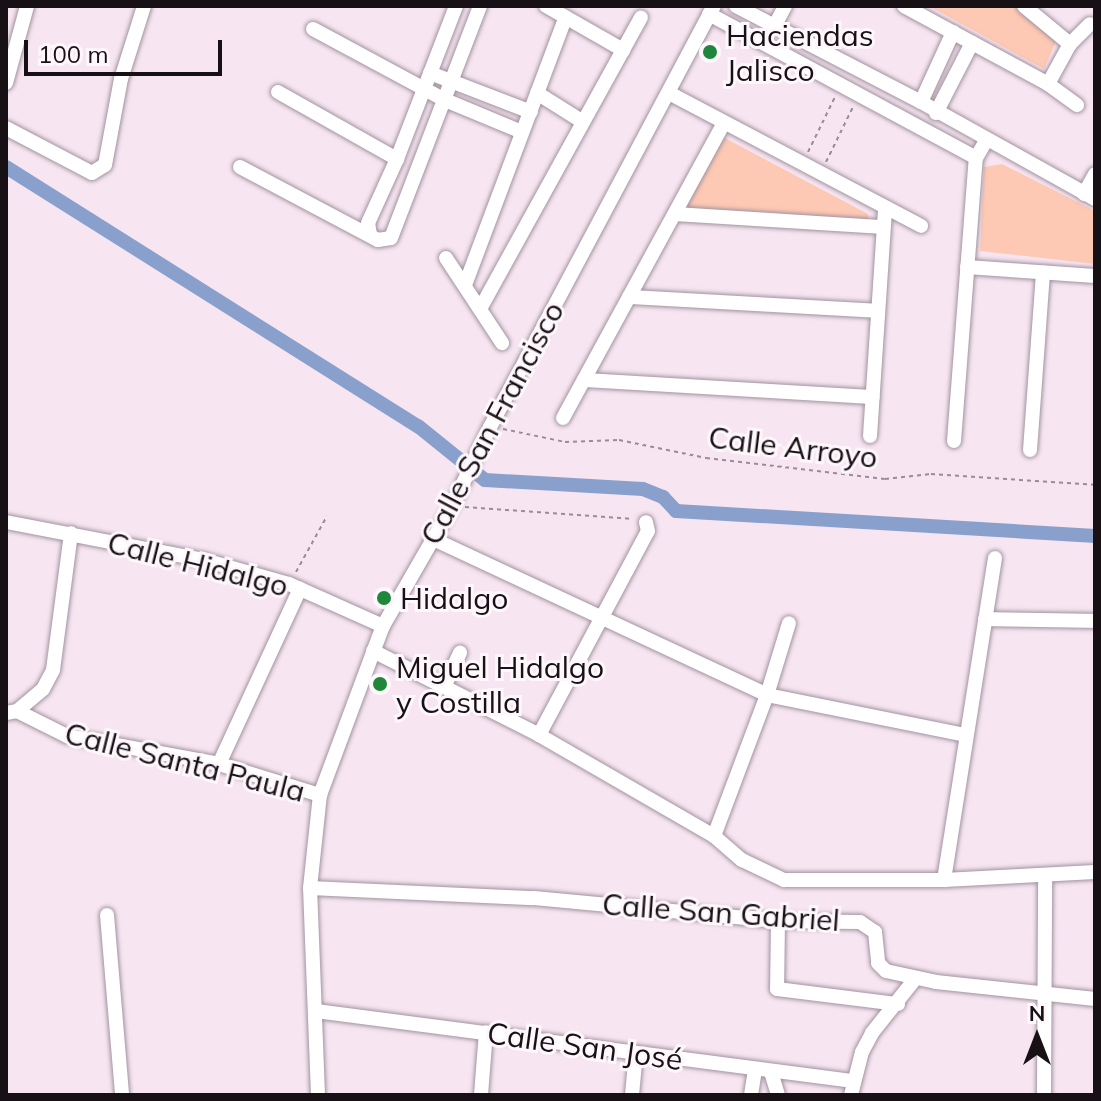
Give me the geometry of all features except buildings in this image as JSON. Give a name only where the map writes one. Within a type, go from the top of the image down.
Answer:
[{"type":"street","points":[[6,83],[27,6]]},
{"type":"street","points":[[6,128],[92,173],[105,165],[121,79],[144,6]]},
{"type":"street","points":[[240,167],[370,235],[386,240],[396,230],[480,6]]},
{"type":"street","points":[[546,6],[623,50]]},
{"type":"street","points":[[736,6],[921,102],[986,141],[1090,196],[1095,174]]},
{"type":"street","points":[[774,27],[785,6]]},
{"type":"street","points":[[904,6],[1048,84],[1077,105]]},
{"type":"street","points":[[1024,6],[1070,44]]},
{"type":"street","points":[[370,235],[368,223],[397,159],[450,8]]},
{"type":"street","points":[[711,10],[976,158]]},
{"type":"street","name":"Calle San Francisco","points":[[318,1095],[310,888],[320,795],[383,626],[452,506],[490,427],[711,10]]},
{"type":"street","points":[[465,285],[566,17]]},
{"type":"street","points":[[480,309],[641,17]]},
{"type":"street","points":[[1048,84],[1070,44],[1090,24]]},
{"type":"street","points":[[313,29],[427,80],[451,83],[531,112]]},
{"type":"street","points":[[921,102],[953,32]]},
{"type":"street","points":[[936,113],[972,43]]},
{"type":"street","points":[[427,80],[445,100],[522,132]]},
{"type":"street","points":[[278,92],[397,159]]},
{"type":"street","points":[[537,93],[583,122]]},
{"type":"street","points":[[669,93],[921,226]]},
{"type":"street","points":[[563,418],[724,123]]},
{"type":"street","points":[[954,441],[976,158],[986,141]]},
{"type":"street","points":[[870,436],[885,208]]},
{"type":"street","points":[[675,214],[884,227]]},
{"type":"street","points":[[446,258],[502,343]]},
{"type":"street","points":[[967,267],[1095,276]]},
{"type":"street","points":[[1030,450],[1043,272]]},
{"type":"street","points":[[629,297],[878,311]]},
{"type":"street","points":[[584,380],[872,397]]},
{"type":"street","name":"Calle Hidalgo","points":[[6,522],[204,560],[295,587],[383,626]]},
{"type":"street","points":[[539,735],[648,531],[646,522]]},
{"type":"street","points":[[12,712],[43,689],[53,670],[71,533]]},
{"type":"street","points":[[431,538],[767,695],[966,735]]},
{"type":"street","points":[[944,880],[995,558]]},
{"type":"street","points":[[219,764],[295,587]]},
{"type":"street","points":[[985,619],[1095,621]]},
{"type":"street","points":[[714,836],[767,695],[789,623]]},
{"type":"street","points":[[373,651],[539,735],[714,836],[742,860],[784,880],[944,880],[1095,872]]},
{"type":"street","points":[[444,687],[460,653]]},
{"type":"street","name":"Calle Santa Paula","points":[[12,712],[67,736],[219,764],[320,795]]},
{"type":"street","points":[[1044,1095],[1045,877]]},
{"type":"street","name":"Calle San Gabriel","points":[[310,888],[534,898],[778,921],[860,922],[875,932],[878,963],[886,971],[915,979],[1095,999]]},
{"type":"street","points":[[107,915],[122,1095]]},
{"type":"street","points":[[778,921],[777,989],[898,1004]]},
{"type":"street","points":[[852,1088],[872,1033],[915,979]]},
{"type":"street","name":"Calle San José","points":[[316,1011],[771,1072],[852,1088]]},
{"type":"street","points":[[481,1095],[486,1032]]},
{"type":"street","points":[[632,1095],[636,1053]]},
{"type":"street","points":[[751,1095],[755,1070]]},
{"type":"street","points":[[771,1072],[778,1095]]},
{"type":"path","points":[[802,164],[841,85]]},
{"type":"path","points":[[820,174],[859,94]]},
{"type":"path","name":"Calle Arroyo","points":[[490,427],[565,442],[600,444],[619,440],[706,458],[885,479],[931,474],[1095,485]]},
{"type":"path","points":[[452,506],[646,522]]},
{"type":"path","points":[[295,587],[327,516]]},
{"type":"shaded area","points":[[929,6],[1016,6],[1057,39],[1044,69]]},
{"type":"shaded area","points":[[723,137],[868,214],[869,221],[688,208],[688,199]]},
{"type":"shaded area","points":[[1002,164],[1095,211],[1095,264],[980,251],[984,167]]},
{"type":"waterway","points":[[6,167],[418,426],[485,480],[643,489],[663,497],[676,511],[1095,536]]},
{"type":"place","name":"Haciendas Jalisco","points":[[710,52]]},
{"type":"place","name":"Hidalgo","points":[[384,598]]},
{"type":"place","name":"Miguel Hidalgo y Costilla","points":[[380,684]]}]
